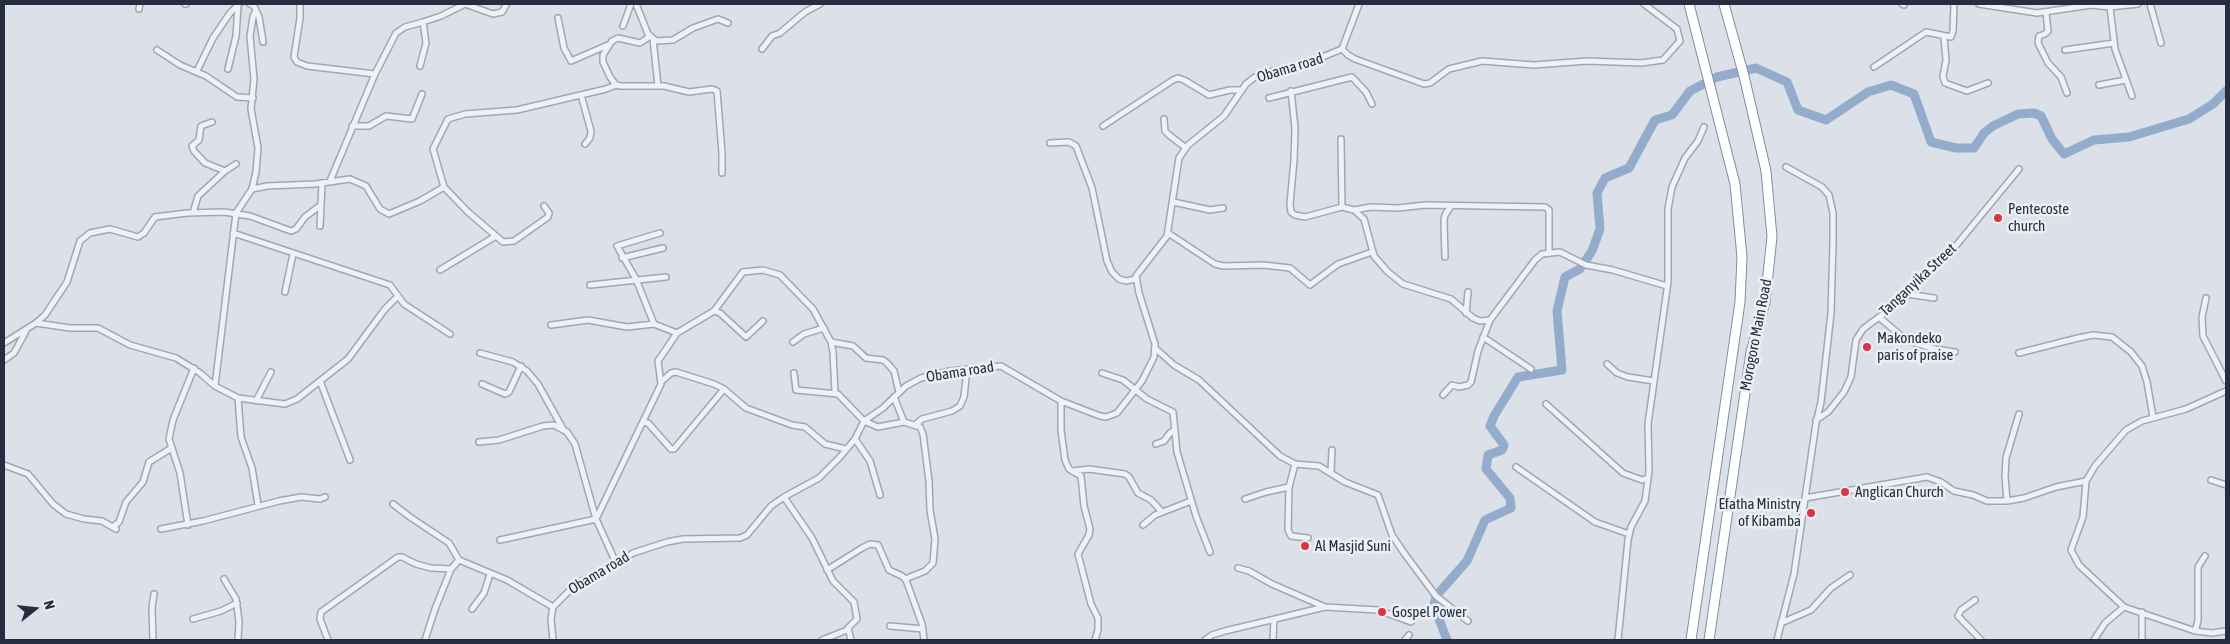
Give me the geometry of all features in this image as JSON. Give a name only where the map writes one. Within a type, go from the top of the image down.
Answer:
[{"type":"highway","name":"Morogoro Main Road","points":[[1689,4],[1735,184],[1742,257],[1740,302],[1691,640]]},
{"type":"highway","name":"Morogoro Main Road","points":[[1709,640],[1751,352],[1765,302],[1772,237],[1766,171],[1744,76],[1724,4]]},
{"type":"street","points":[[228,69],[236,36],[239,4]]},
{"type":"street","points":[[197,71],[213,38],[230,13],[239,4]]},
{"type":"street","points":[[250,4],[256,10],[263,42]]},
{"type":"street","points":[[300,4],[300,18],[295,50],[297,62],[308,66],[375,74]]},
{"type":"street","points":[[330,181],[375,74],[396,33],[405,27],[441,16],[465,4],[493,14],[502,12],[506,5]]},
{"type":"street","points":[[622,26],[630,4]]},
{"type":"street","points":[[636,4],[651,38],[658,86]]},
{"type":"street","points":[[762,49],[772,36],[780,33],[805,12],[820,4]]},
{"type":"street","name":"Obama road","points":[[1136,279],[1137,273],[1160,246],[1168,233],[1177,163],[1186,148],[1224,116],[1246,84],[1259,75],[1293,69],[1342,49],[1359,4]]},
{"type":"street","points":[[1342,49],[1355,59],[1424,84],[1430,83],[1448,69],[1482,62],[1534,65],[1586,61],[1641,63],[1663,60],[1680,41],[1677,29],[1644,4]]},
{"type":"street","points":[[1874,68],[1926,32],[1951,37],[1953,32],[1954,4]]},
{"type":"street","points":[[1979,4],[2001,5],[2024,12],[2046,12],[2091,5],[2110,7],[2138,4]]},
{"type":"street","points":[[2150,4],[2161,43]]},
{"type":"street","points":[[2110,7],[2114,42],[2132,96]]},
{"type":"street","points":[[215,386],[236,212],[252,189],[258,148],[251,109],[254,78],[250,30],[256,10]]},
{"type":"street","points":[[2046,12],[2048,31],[2038,36],[2038,43],[2048,63],[2061,77],[2067,93]]},
{"type":"street","points":[[558,18],[564,48],[571,61],[609,45]]},
{"type":"street","points":[[722,174],[717,91],[689,92],[658,86],[623,87],[616,85],[603,62],[605,50],[618,38],[640,43],[651,38],[663,41],[672,40],[693,28],[718,19],[728,23]]},
{"type":"street","points":[[420,66],[426,43],[423,22]]},
{"type":"street","points":[[1944,37],[1946,60],[1943,76],[1944,83],[1967,91],[1988,83]]},
{"type":"street","points":[[2066,50],[2114,42]]},
{"type":"street","points":[[157,50],[180,65],[197,71],[237,97],[253,98]]},
{"type":"street","points":[[1269,98],[1352,77],[1366,92],[1372,104]]},
{"type":"street","points":[[1103,126],[1178,78],[1209,95],[1230,90],[1242,90]]},
{"type":"street","points":[[2099,85],[2126,80]]},
{"type":"street","points":[[544,206],[549,213],[548,217],[514,241],[504,242],[468,212],[444,188],[433,149],[448,119],[461,114],[517,110],[612,88],[616,85]]},
{"type":"street","points":[[1291,91],[1295,128],[1291,212],[1299,217],[1312,216],[1342,206],[1354,210],[1364,219],[1369,232],[1372,252],[1380,265],[1400,282],[1451,299],[1466,313],[1480,321],[1490,320]]},
{"type":"street","points":[[352,126],[369,126],[386,116],[412,119],[422,94]]},
{"type":"street","points":[[581,95],[591,132],[590,138],[585,144]]},
{"type":"street","points":[[1164,119],[1165,131],[1186,148]]},
{"type":"street","points":[[212,122],[202,125],[199,140],[192,148],[206,163],[224,171]]},
{"type":"street","points":[[1618,640],[1629,534],[1645,501],[1648,478],[1648,424],[1667,286],[1668,209],[1672,187],[1704,127]]},
{"type":"street","points":[[1341,138],[1342,206]]},
{"type":"street","points":[[1050,143],[1069,142],[1076,146],[1092,188],[1106,261],[1112,272],[1119,279],[1126,281],[1136,279],[1155,348],[1174,365],[1199,380],[1274,451],[1295,464],[1314,465],[1331,472],[1345,482],[1378,495],[1392,535],[1404,553],[1436,596],[1468,621]]},
{"type":"street","points":[[193,213],[196,199],[201,192],[224,171],[236,164]]},
{"type":"street","points":[[1777,640],[1794,574],[1816,420],[1821,402],[1831,313],[1832,203],[1822,187],[1786,167]]},
{"type":"street","name":"Tanganyika Street","points":[[1816,420],[1828,412],[1844,392],[1851,377],[1856,340],[1863,330],[1908,294],[1954,248],[2019,170]]},
{"type":"street","points":[[252,189],[350,179],[362,182],[372,194],[380,209],[389,214],[444,188]]},
{"type":"street","points":[[320,226],[322,183]]},
{"type":"street","points":[[1173,202],[1210,210],[1223,208]]},
{"type":"street","points":[[4,343],[36,323],[58,298],[67,282],[77,248],[85,236],[95,230],[110,229],[138,237],[144,233],[154,218],[193,213],[236,212],[290,230],[298,226],[305,217],[320,205]]},
{"type":"street","points":[[1354,210],[1371,207],[1505,205],[1548,208],[1549,252]]},
{"type":"street","points":[[1445,257],[1444,220],[1451,206]]},
{"type":"street","points":[[233,233],[390,285],[404,304],[450,334]]},
{"type":"street","points":[[654,324],[636,279],[622,258],[618,245],[660,233]]},
{"type":"street","points":[[1168,233],[1215,264],[1223,266],[1263,265],[1290,268],[1310,284],[1338,264],[1372,252]]},
{"type":"street","points":[[440,270],[496,236]]},
{"type":"street","points":[[622,258],[663,248]]},
{"type":"street","points":[[1443,395],[1452,385],[1459,387],[1468,385],[1471,382],[1483,337],[1490,320],[1535,260],[1542,254],[1560,252],[1586,265],[1613,270],[1667,286]]},
{"type":"street","points":[[285,292],[293,254]]},
{"type":"street","points":[[662,381],[658,361],[678,333],[714,311],[743,272],[769,271],[783,277],[794,291],[813,309],[824,328],[831,342],[833,352],[835,393]]},
{"type":"street","points":[[590,285],[666,277]]},
{"type":"street","points":[[1466,313],[1468,292]]},
{"type":"street","points":[[1908,294],[1934,298]]},
{"type":"street","points":[[36,323],[70,328],[98,328],[130,345],[170,356],[194,368],[215,386],[238,398],[286,404],[320,381],[352,355],[385,308],[397,297]]},
{"type":"street","points":[[2206,298],[2202,317],[2203,336],[2226,381]]},
{"type":"street","points":[[714,311],[720,313],[746,337],[763,322]]},
{"type":"street","points":[[1880,318],[1906,340],[1935,349],[1955,352]]},
{"type":"street","points":[[551,325],[580,320],[601,321],[627,327],[654,324],[678,333]]},
{"type":"street","points":[[793,342],[804,334],[824,328]]},
{"type":"street","points":[[4,360],[14,353],[26,330]]},
{"type":"street","points":[[2019,353],[2093,335],[2112,337],[2131,352],[2142,366],[2147,382],[2153,418]]},
{"type":"street","points":[[1483,337],[1531,369]]},
{"type":"street","points":[[831,342],[836,345],[853,346],[866,358],[883,360],[894,371],[899,392]]},
{"type":"street","name":"Obama road","points":[[553,640],[551,619],[553,606],[577,583],[606,570],[633,553],[667,542],[691,539],[740,538],[747,535],[771,506],[819,478],[855,439],[864,421],[899,392],[921,378],[967,369],[1001,366],[1061,401],[1106,417],[1117,413],[1135,390],[1148,371],[1155,348]]},
{"type":"street","points":[[480,353],[520,366],[538,384],[563,429],[575,444],[596,519],[616,564]]},
{"type":"street","points":[[1607,364],[1617,373],[1628,377],[1654,381]]},
{"type":"street","points":[[482,384],[505,394],[509,392],[520,366]]},
{"type":"street","points":[[188,524],[180,473],[170,449],[169,439],[171,425],[194,368]]},
{"type":"street","points":[[915,425],[922,419],[952,411],[960,406],[964,397],[967,369]]},
{"type":"street","points":[[256,401],[271,372]]},
{"type":"street","points":[[596,519],[662,381],[671,373],[676,372],[714,384],[724,389],[746,408],[805,427],[825,444],[846,449]]},
{"type":"street","points":[[1102,372],[1123,380],[1154,404],[1171,410],[1177,452],[1191,500],[1210,552]]},
{"type":"street","points":[[794,373],[796,390],[835,393],[864,421],[878,427],[904,422],[921,428],[935,553],[933,563],[928,568],[905,578]]},
{"type":"street","points":[[320,381],[350,460]]},
{"type":"street","points":[[643,422],[648,423],[671,449],[674,449],[724,389]]},
{"type":"street","points":[[2226,391],[2186,409],[2134,425],[2120,435],[2086,480],[2083,517],[2071,550],[2080,565],[2124,607],[2195,631],[2212,634],[2226,631]]},
{"type":"street","points":[[894,397],[904,422]]},
{"type":"street","points":[[238,398],[242,438],[252,468],[258,505]]},
{"type":"street","points":[[1061,401],[1062,440],[1067,465],[1082,478],[1084,506],[1090,529],[1089,535],[1078,554],[1091,604],[1098,618],[1098,630],[1095,640]]},
{"type":"street","points":[[1546,404],[1623,473],[1642,480],[1648,478]]},
{"type":"street","points":[[2007,500],[2004,476],[2006,458],[2019,414]]},
{"type":"street","points":[[479,442],[498,440],[539,426],[554,425],[563,429]]},
{"type":"street","points":[[1156,444],[1164,441],[1175,430]]},
{"type":"street","points":[[855,439],[872,467],[880,495]]},
{"type":"street","points":[[4,465],[28,474],[53,504],[66,514],[102,521],[115,528],[126,502],[143,482],[149,462],[170,449]]},
{"type":"street","points":[[1331,472],[1332,450]]},
{"type":"street","points":[[1295,464],[1289,487],[1288,530],[1291,536],[1308,538]]},
{"type":"street","points":[[1516,467],[1595,522],[1629,534]]},
{"type":"street","points":[[1073,471],[1089,469],[1125,474],[1130,477],[1138,492],[1151,500],[1162,512]]},
{"type":"street","points":[[1805,498],[1926,477],[1941,482],[1954,491],[1973,495],[1988,501],[2007,500],[2024,498],[2056,487],[2086,480]]},
{"type":"street","points":[[2212,480],[2226,485]]},
{"type":"street","points":[[1245,499],[1289,487]]},
{"type":"street","points":[[161,529],[188,524],[258,505],[301,497],[320,499],[325,497]]},
{"type":"street","points":[[784,497],[812,538],[833,581],[855,604],[857,621],[848,630],[822,640]]},
{"type":"street","points":[[1143,525],[1155,515],[1191,500]]},
{"type":"street","points":[[393,504],[449,543],[459,560],[507,580],[553,606]]},
{"type":"street","points":[[500,540],[596,519]]},
{"type":"street","points":[[827,570],[862,548],[876,544],[881,550],[889,570],[905,578],[923,629],[924,640]]},
{"type":"street","points":[[2195,631],[2198,620],[2198,567],[2205,556]]},
{"type":"street","points":[[328,640],[319,616],[321,612],[398,557],[431,568],[451,569]]},
{"type":"street","points":[[425,640],[451,569],[459,560]]},
{"type":"street","points":[[1238,568],[1249,571],[1272,584],[1325,607]]},
{"type":"street","points":[[472,609],[484,593],[490,574]]},
{"type":"street","points":[[1781,623],[1811,610],[1832,588],[1850,575]]},
{"type":"street","points":[[224,579],[237,602],[238,640]]},
{"type":"street","points":[[153,640],[152,608],[154,594]]},
{"type":"street","points":[[1975,600],[1962,610],[1958,616],[1981,640]]},
{"type":"street","points":[[192,619],[214,614],[237,602]]},
{"type":"street","points":[[1205,640],[1212,635],[1225,631],[1325,607],[1378,610],[1411,622]]},
{"type":"street","points":[[2094,640],[2105,623],[2124,607]]},
{"type":"street","points":[[2142,612],[2142,640]]},
{"type":"street","points":[[1274,620],[1274,640]]},
{"type":"street","points":[[890,626],[923,629]]},
{"type":"street","points":[[848,630],[851,640]]},
{"type":"waterway","points":[[1447,640],[1434,606],[1436,596],[1467,561],[1485,520],[1511,508],[1510,498],[1486,469],[1488,455],[1502,450],[1504,445],[1490,426],[1494,416],[1518,377],[1562,370],[1557,311],[1565,277],[1580,269],[1592,251],[1600,229],[1597,193],[1605,178],[1629,168],[1655,120],[1672,115],[1690,91],[1717,77],[1756,68],[1787,82],[1798,110],[1826,120],[1868,92],[1891,85],[1914,94],[1931,142],[1956,148],[1974,148],[1984,133],[1993,126],[2018,114],[2034,113],[2041,116],[2052,139],[2064,154],[2094,140],[2129,137],[2189,119],[2213,104],[2226,91]]},
{"type":"place","name":"Pentecoste church","points":[[1998,218]]},
{"type":"place","name":"Makondeko paris of praise","points":[[1867,347]]},
{"type":"place","name":"Anglican Church","points":[[1845,492]]},
{"type":"place","name":"Efatha Ministry of Kibamba","points":[[1811,513]]},
{"type":"place","name":"Al Masjid Suni","points":[[1305,546]]},
{"type":"place","name":"Gospel Power","points":[[1382,612]]}]
